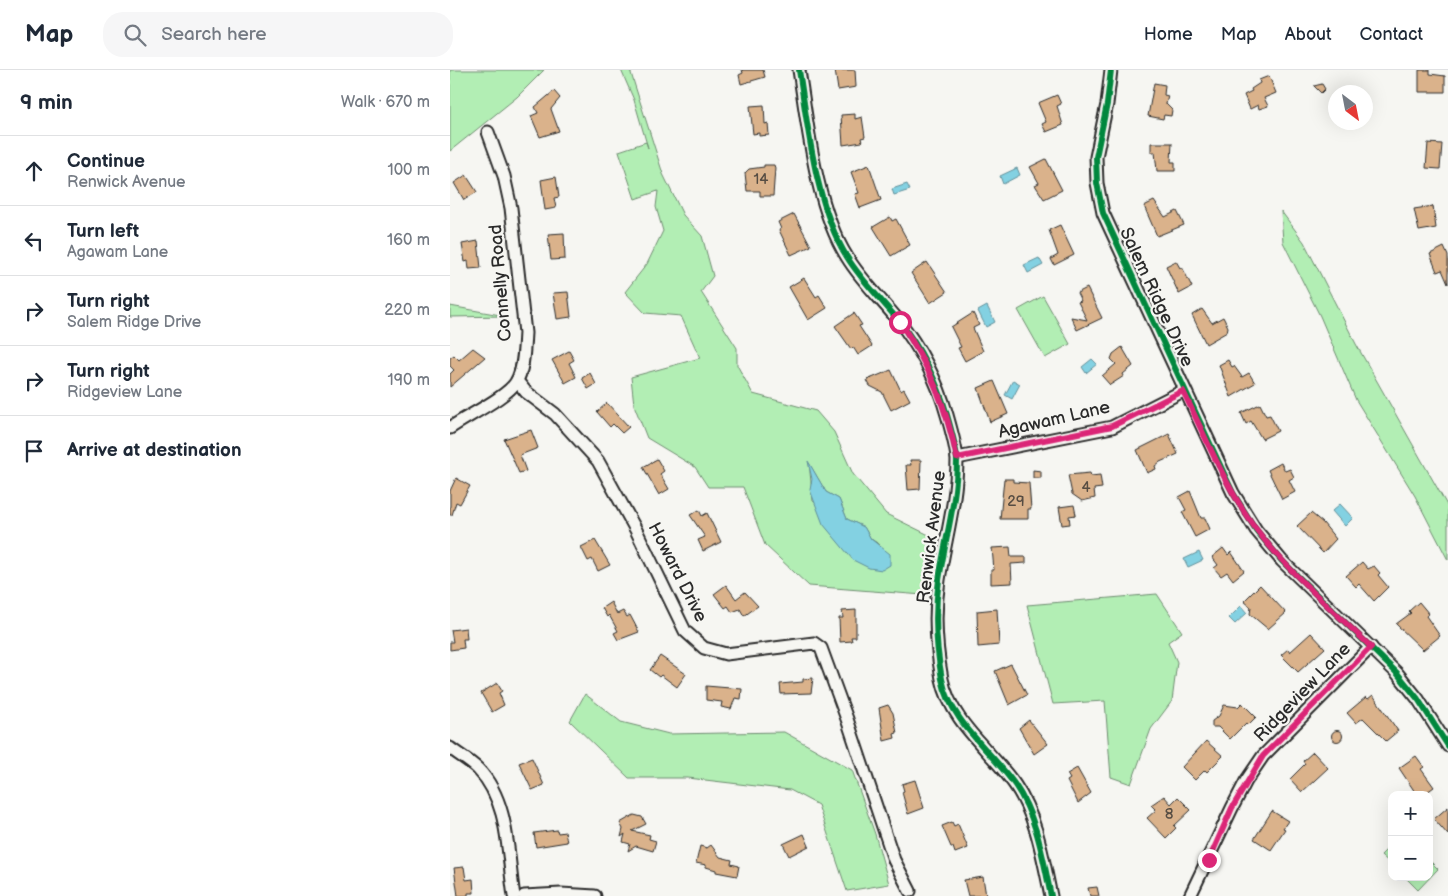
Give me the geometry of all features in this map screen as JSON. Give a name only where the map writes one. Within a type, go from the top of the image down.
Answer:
[{"type":"street","name":"Renwick Avenue","points":[[799,70],[814,162],[830,224],[846,257],[900,322],[921,353],[935,381],[947,415],[957,458],[948,534],[938,581],[936,625],[942,679],[950,703],[960,720],[1016,786],[1028,807],[1051,896]]},
{"type":"street","name":"Salem Ridge Drive","points":[[1111,70],[1107,104],[1096,157],[1097,183],[1103,213],[1183,391],[1233,493],[1256,530],[1282,561],[1371,647],[1418,699],[1448,746]]},
{"type":"street","name":"Connelly Road","points":[[488,132],[504,176],[511,208],[525,333],[517,381]]},
{"type":"street","points":[[450,428],[507,393],[517,381]]},
{"type":"street","name":"Howard Drive","points":[[517,381],[526,392],[555,414],[598,460],[632,522],[685,631],[704,648],[726,654],[814,643],[821,648],[847,719],[890,851],[910,891]]},
{"type":"street","name":"Agawam Lane","points":[[957,458],[1112,426],[1183,391]]},
{"type":"street","name":"Ridgeview Lane","points":[[1190,896],[1232,808],[1263,756],[1371,647]]},
{"type":"street","points":[[450,748],[477,768],[491,785],[500,805],[514,896]]},
{"type":"street","points":[[524,896],[561,894],[594,896]]},
{"type":"green space","points":[[450,70],[544,70],[517,97],[450,151]]},
{"type":"green space","points":[[621,70],[630,70],[663,174],[683,215],[702,236],[713,276],[701,292],[737,348],[737,365],[753,394],[816,411],[834,432],[853,474],[886,514],[933,537],[923,595],[809,586],[765,545],[743,487],[708,487],[695,467],[647,438],[634,405],[631,377],[700,358],[681,316],[645,313],[625,292],[647,264],[663,231],[656,207],[658,191],[635,199],[619,151],[646,142],[648,148],[634,100]],"holes":[[[809,463],[826,492],[839,499],[847,519],[864,527],[871,539],[880,545],[813,501]]]},
{"type":"green space","points":[[1281,211],[1304,242],[1356,344],[1448,507],[1448,560],[1415,496],[1356,400],[1320,316],[1283,242]]},
{"type":"green space","points":[[1043,296],[1070,344],[1045,358],[1018,310]]},
{"type":"green space","points":[[450,306],[506,316],[450,317]]},
{"type":"green space","points":[[1157,594],[1182,632],[1168,642],[1177,662],[1172,701],[1151,729],[1131,784],[1111,777],[1105,701],[1053,704],[1027,605]]},
{"type":"green space","points":[[585,694],[621,722],[669,734],[784,732],[852,770],[875,834],[889,884],[847,891],[818,805],[790,790],[688,778],[629,778],[570,721]]},
{"type":"green space","points":[[1388,848],[1388,861],[1381,855]]},
{"type":"green space","points":[[1433,864],[1438,869],[1433,874]]},
{"type":"green space","points":[[1409,881],[1427,881],[1418,890]]},
{"type":"water","points":[[1017,168],[1020,175],[1003,184],[1000,176]]},
{"type":"water","points":[[907,184],[910,190],[894,195],[892,189]]},
{"type":"water","points":[[1039,258],[1043,265],[1028,273],[1024,265]]},
{"type":"water","points":[[987,306],[995,322],[986,327],[978,311]]},
{"type":"water","points":[[1092,359],[1097,364],[1086,373],[1082,367]]},
{"type":"water","points":[[1013,380],[1020,384],[1012,399],[1005,395]]},
{"type":"water","points":[[808,461],[826,492],[839,499],[847,519],[864,527],[871,539],[890,554],[890,565],[882,570],[869,568],[853,560],[823,524],[810,490],[812,479]]},
{"type":"water","points":[[1340,504],[1353,518],[1345,526],[1332,511]]},
{"type":"water","points":[[1199,552],[1203,560],[1188,567],[1184,559]]},
{"type":"water","points":[[1241,606],[1247,613],[1235,624],[1229,618]]},
{"type":"building","points":[[742,70],[763,70],[765,77],[741,84],[739,75],[743,73]]},
{"type":"building","points":[[835,70],[855,70],[856,87],[838,90]]},
{"type":"building","points":[[1419,70],[1430,70],[1430,74],[1445,76],[1445,92],[1419,92]]},
{"type":"building","points":[[1269,76],[1276,93],[1264,98],[1268,106],[1259,109],[1258,105],[1250,109],[1244,95],[1252,91],[1251,89],[1260,83],[1259,80]]},
{"type":"building","points":[[1154,83],[1165,85],[1164,95],[1168,96],[1166,104],[1172,110],[1171,116],[1164,115],[1163,119],[1148,116]]},
{"type":"building","points":[[1322,84],[1325,89],[1321,93],[1314,86]]},
{"type":"building","points":[[554,91],[560,98],[551,109],[559,131],[540,137],[531,116],[538,113],[535,107]]},
{"type":"building","points":[[1057,95],[1061,104],[1057,106],[1063,125],[1046,132],[1042,124],[1046,122],[1038,103]]},
{"type":"building","points":[[764,105],[765,124],[768,123],[769,135],[759,136],[759,133],[753,134],[750,106]]},
{"type":"building","points":[[855,114],[855,119],[862,117],[865,137],[861,138],[862,142],[843,145],[841,115]]},
{"type":"building","points":[[1151,143],[1172,143],[1171,162],[1175,162],[1175,171],[1157,171],[1155,152],[1151,152]]},
{"type":"building","points":[[1428,143],[1442,144],[1440,169],[1426,168]]},
{"type":"building","points":[[1046,159],[1062,190],[1044,199],[1035,185],[1039,183],[1030,167]]},
{"type":"building","points":[[764,165],[774,165],[775,168],[773,196],[760,196],[760,191],[747,191],[745,173],[749,169],[764,167]]},
{"type":"building","points":[[869,165],[881,200],[860,208],[855,194],[859,193],[851,172]]},
{"type":"building","points":[[466,175],[477,192],[464,200],[454,183]]},
{"type":"building","points":[[556,177],[559,197],[554,198],[556,208],[545,210],[541,180]]},
{"type":"building","points":[[1154,201],[1165,217],[1177,211],[1184,225],[1157,236],[1144,206]]},
{"type":"building","points":[[1433,206],[1436,228],[1419,231],[1414,209]]},
{"type":"building","points":[[794,214],[811,246],[791,255],[779,230],[781,229],[778,222]]},
{"type":"building","points":[[890,217],[892,221],[896,219],[910,245],[891,256],[873,227]]},
{"type":"building","points":[[1060,225],[1074,255],[1054,265],[1051,259],[1058,255],[1049,230]]},
{"type":"building","points":[[564,233],[565,259],[551,260],[548,234]]},
{"type":"building","points":[[478,241],[481,268],[469,269],[468,261],[465,262],[462,244]]},
{"type":"building","points":[[1444,247],[1448,256],[1448,284],[1442,270],[1437,272],[1430,254]]},
{"type":"building","points":[[1176,261],[1180,268],[1182,267],[1192,287],[1179,294],[1166,266]]},
{"type":"building","points":[[927,262],[947,292],[930,303],[911,273]]},
{"type":"building","points":[[804,278],[816,297],[819,295],[827,308],[808,320],[789,287]]},
{"type":"building","points":[[1087,288],[1102,318],[1077,330],[1071,317],[1087,320],[1078,302],[1081,301],[1077,293]]},
{"type":"building","points":[[568,292],[571,317],[557,319],[553,293]]},
{"type":"building","points":[[1202,309],[1212,323],[1223,317],[1228,327],[1227,332],[1206,344],[1192,315]]},
{"type":"building","points":[[854,313],[862,325],[859,326],[872,346],[858,355],[853,347],[851,349],[835,326]]},
{"type":"building","points":[[973,313],[979,325],[973,328],[983,351],[965,361],[958,348],[961,347],[951,327]]},
{"type":"building","points":[[1122,347],[1133,366],[1123,374],[1124,376],[1110,385],[1102,376],[1116,364],[1111,359],[1113,354]]},
{"type":"building","points":[[473,348],[485,357],[450,387],[450,374],[454,370],[450,366],[450,358],[454,355],[459,360]]},
{"type":"building","points":[[569,351],[574,360],[569,363],[576,377],[565,383],[552,360]]},
{"type":"building","points":[[1228,360],[1242,377],[1249,373],[1255,383],[1231,397],[1219,365]]},
{"type":"building","points":[[891,370],[901,391],[904,389],[910,400],[891,410],[882,392],[870,386],[867,380]]},
{"type":"building","points":[[590,373],[596,384],[588,389],[582,378]]},
{"type":"building","points":[[994,381],[1008,414],[990,422],[978,388]]},
{"type":"building","points":[[607,403],[629,427],[622,433],[613,424],[610,427],[597,412]]},
{"type":"building","points":[[1260,404],[1266,416],[1270,415],[1278,431],[1262,439],[1251,421],[1246,424],[1241,413]]},
{"type":"building","points":[[531,430],[538,448],[520,455],[526,471],[519,473],[504,439]]},
{"type":"building","points":[[1169,434],[1178,454],[1160,462],[1155,466],[1156,469],[1147,473],[1137,450]]},
{"type":"building","points":[[657,459],[664,471],[660,474],[669,489],[659,495],[643,467]]},
{"type":"building","points":[[910,460],[921,460],[920,489],[908,490],[906,465],[911,465]]},
{"type":"building","points":[[1281,463],[1285,471],[1290,469],[1294,477],[1289,480],[1295,492],[1282,499],[1268,470]]},
{"type":"building","points":[[1033,470],[1041,471],[1041,478],[1033,478]]},
{"type":"building","points":[[1090,473],[1091,476],[1100,475],[1102,488],[1094,489],[1095,498],[1082,501],[1072,494],[1068,475]]},
{"type":"building","points":[[456,478],[470,486],[460,504],[456,502],[452,515],[450,515],[450,491]]},
{"type":"building","points":[[1004,479],[1013,479],[1013,482],[1029,483],[1031,509],[1028,509],[1028,519],[1000,519]]},
{"type":"building","points":[[1190,491],[1201,518],[1205,518],[1210,529],[1195,537],[1182,512],[1186,510],[1179,497]]},
{"type":"building","points":[[1074,505],[1076,515],[1069,516],[1070,524],[1062,525],[1059,507]]},
{"type":"building","points":[[699,510],[702,516],[707,513],[721,542],[703,551],[698,540],[705,537],[690,515]]},
{"type":"building","points":[[1311,513],[1323,523],[1336,539],[1323,553],[1297,526]]},
{"type":"building","points":[[595,540],[610,565],[598,571],[592,559],[588,561],[581,547]]},
{"type":"building","points":[[1010,547],[1011,557],[1026,557],[1026,563],[1011,564],[1012,583],[991,584],[991,570],[994,570],[992,548]]},
{"type":"building","points":[[1223,548],[1228,555],[1231,552],[1244,571],[1233,580],[1227,572],[1221,576],[1214,568],[1218,565],[1212,557]]},
{"type":"building","points":[[1362,562],[1368,569],[1374,566],[1380,573],[1378,575],[1388,587],[1374,601],[1359,584],[1356,587],[1346,576]]},
{"type":"building","points":[[726,585],[736,599],[745,592],[758,606],[744,616],[740,609],[732,612],[728,606],[725,608],[714,594]]},
{"type":"building","points":[[1260,585],[1286,613],[1268,629],[1250,614],[1251,607],[1244,601]]},
{"type":"building","points":[[611,602],[617,614],[623,611],[627,617],[630,615],[639,632],[618,640],[614,633],[618,631],[609,615],[607,617],[602,608]]},
{"type":"building","points":[[1419,602],[1429,614],[1426,616],[1440,636],[1423,650],[1396,624],[1411,613],[1409,611]]},
{"type":"building","points":[[997,609],[999,645],[978,647],[977,611]]},
{"type":"building","points":[[856,610],[856,637],[851,637],[852,641],[840,642],[839,618],[843,618],[842,611]]},
{"type":"building","points":[[466,628],[467,639],[463,639],[464,648],[450,650],[450,642],[453,642],[451,630]]},
{"type":"building","points":[[1311,633],[1325,648],[1298,672],[1281,655],[1288,649],[1290,652]]},
{"type":"building","points":[[660,656],[686,674],[677,687],[661,675],[659,677],[650,670]]},
{"type":"building","points":[[1011,664],[1027,695],[1009,705],[995,671]]},
{"type":"building","points":[[813,678],[811,693],[781,694],[780,684],[803,682],[803,679]]},
{"type":"building","points":[[497,683],[502,691],[499,693],[504,705],[492,712],[481,693]]},
{"type":"building","points":[[706,686],[742,689],[741,699],[735,698],[731,709],[721,707],[722,702],[706,700]]},
{"type":"building","points":[[1373,695],[1398,731],[1386,741],[1363,718],[1356,723],[1347,713],[1366,697],[1368,699]]},
{"type":"building","points":[[1242,703],[1256,717],[1248,725],[1246,723],[1230,739],[1218,727],[1212,727],[1212,721],[1219,716],[1224,705],[1238,707]]},
{"type":"building","points":[[888,705],[893,713],[897,733],[894,734],[895,738],[884,741],[879,708]]},
{"type":"building","points":[[1029,720],[1048,744],[1034,754],[1019,728]]},
{"type":"building","points":[[1337,730],[1343,736],[1337,742],[1331,736]]},
{"type":"building","points":[[1206,741],[1223,756],[1207,772],[1205,770],[1195,780],[1182,767]]},
{"type":"building","points":[[1313,752],[1328,768],[1302,792],[1290,779],[1305,764],[1303,761]]},
{"type":"building","points":[[1416,756],[1424,767],[1421,769],[1434,787],[1428,791],[1414,791],[1399,768]]},
{"type":"building","points":[[532,758],[544,785],[532,790],[519,763]]},
{"type":"building","points":[[1077,768],[1091,793],[1078,803],[1067,781],[1070,779],[1067,774]]},
{"type":"building","points":[[915,780],[924,808],[908,814],[902,792],[904,791],[902,784]]},
{"type":"building","points":[[1164,796],[1171,804],[1178,797],[1191,810],[1174,826],[1176,828],[1166,838],[1147,818],[1156,810],[1151,805]]},
{"type":"building","points":[[1448,807],[1448,835],[1434,819]]},
{"type":"building","points":[[1272,811],[1288,821],[1271,850],[1254,839]]},
{"type":"building","points":[[634,815],[642,817],[646,824],[632,831],[650,835],[649,839],[656,841],[653,851],[636,846],[628,851],[630,844],[623,842],[625,834],[621,837],[623,829],[620,823]]},
{"type":"building","points":[[952,822],[954,826],[958,824],[968,848],[955,853],[942,826]]},
{"type":"building","points":[[557,830],[558,833],[565,832],[567,842],[536,847],[534,833]]},
{"type":"building","points":[[804,834],[809,846],[789,856],[783,844]]},
{"type":"building","points":[[711,845],[720,857],[732,860],[731,864],[739,866],[737,876],[716,872],[716,870],[706,867],[706,865],[696,863],[700,846],[707,848]]},
{"type":"building","points":[[464,867],[466,880],[473,879],[474,893],[468,893],[468,896],[458,896],[454,868]]},
{"type":"building","points":[[983,877],[986,896],[968,896],[964,880]]},
{"type":"building","points":[[1097,887],[1099,896],[1090,896],[1088,888]]},
{"type":"cycle path","points":[[799,70],[815,166],[836,237],[847,257],[865,282],[906,330],[921,353],[939,390],[956,449],[957,459],[953,505],[937,592],[937,642],[942,679],[947,695],[963,723],[1005,772],[1023,797],[1034,824],[1051,896]]},
{"type":"cycle path","points":[[1111,70],[1107,104],[1096,157],[1097,183],[1103,213],[1233,493],[1256,530],[1282,561],[1397,673],[1418,699],[1448,746]]},
{"type":"route","points":[[900,322],[921,353],[935,381],[947,415],[957,458],[1070,437],[1112,426],[1183,391],[1233,493],[1256,530],[1282,561],[1371,647],[1263,756],[1246,781],[1209,860]]}]
